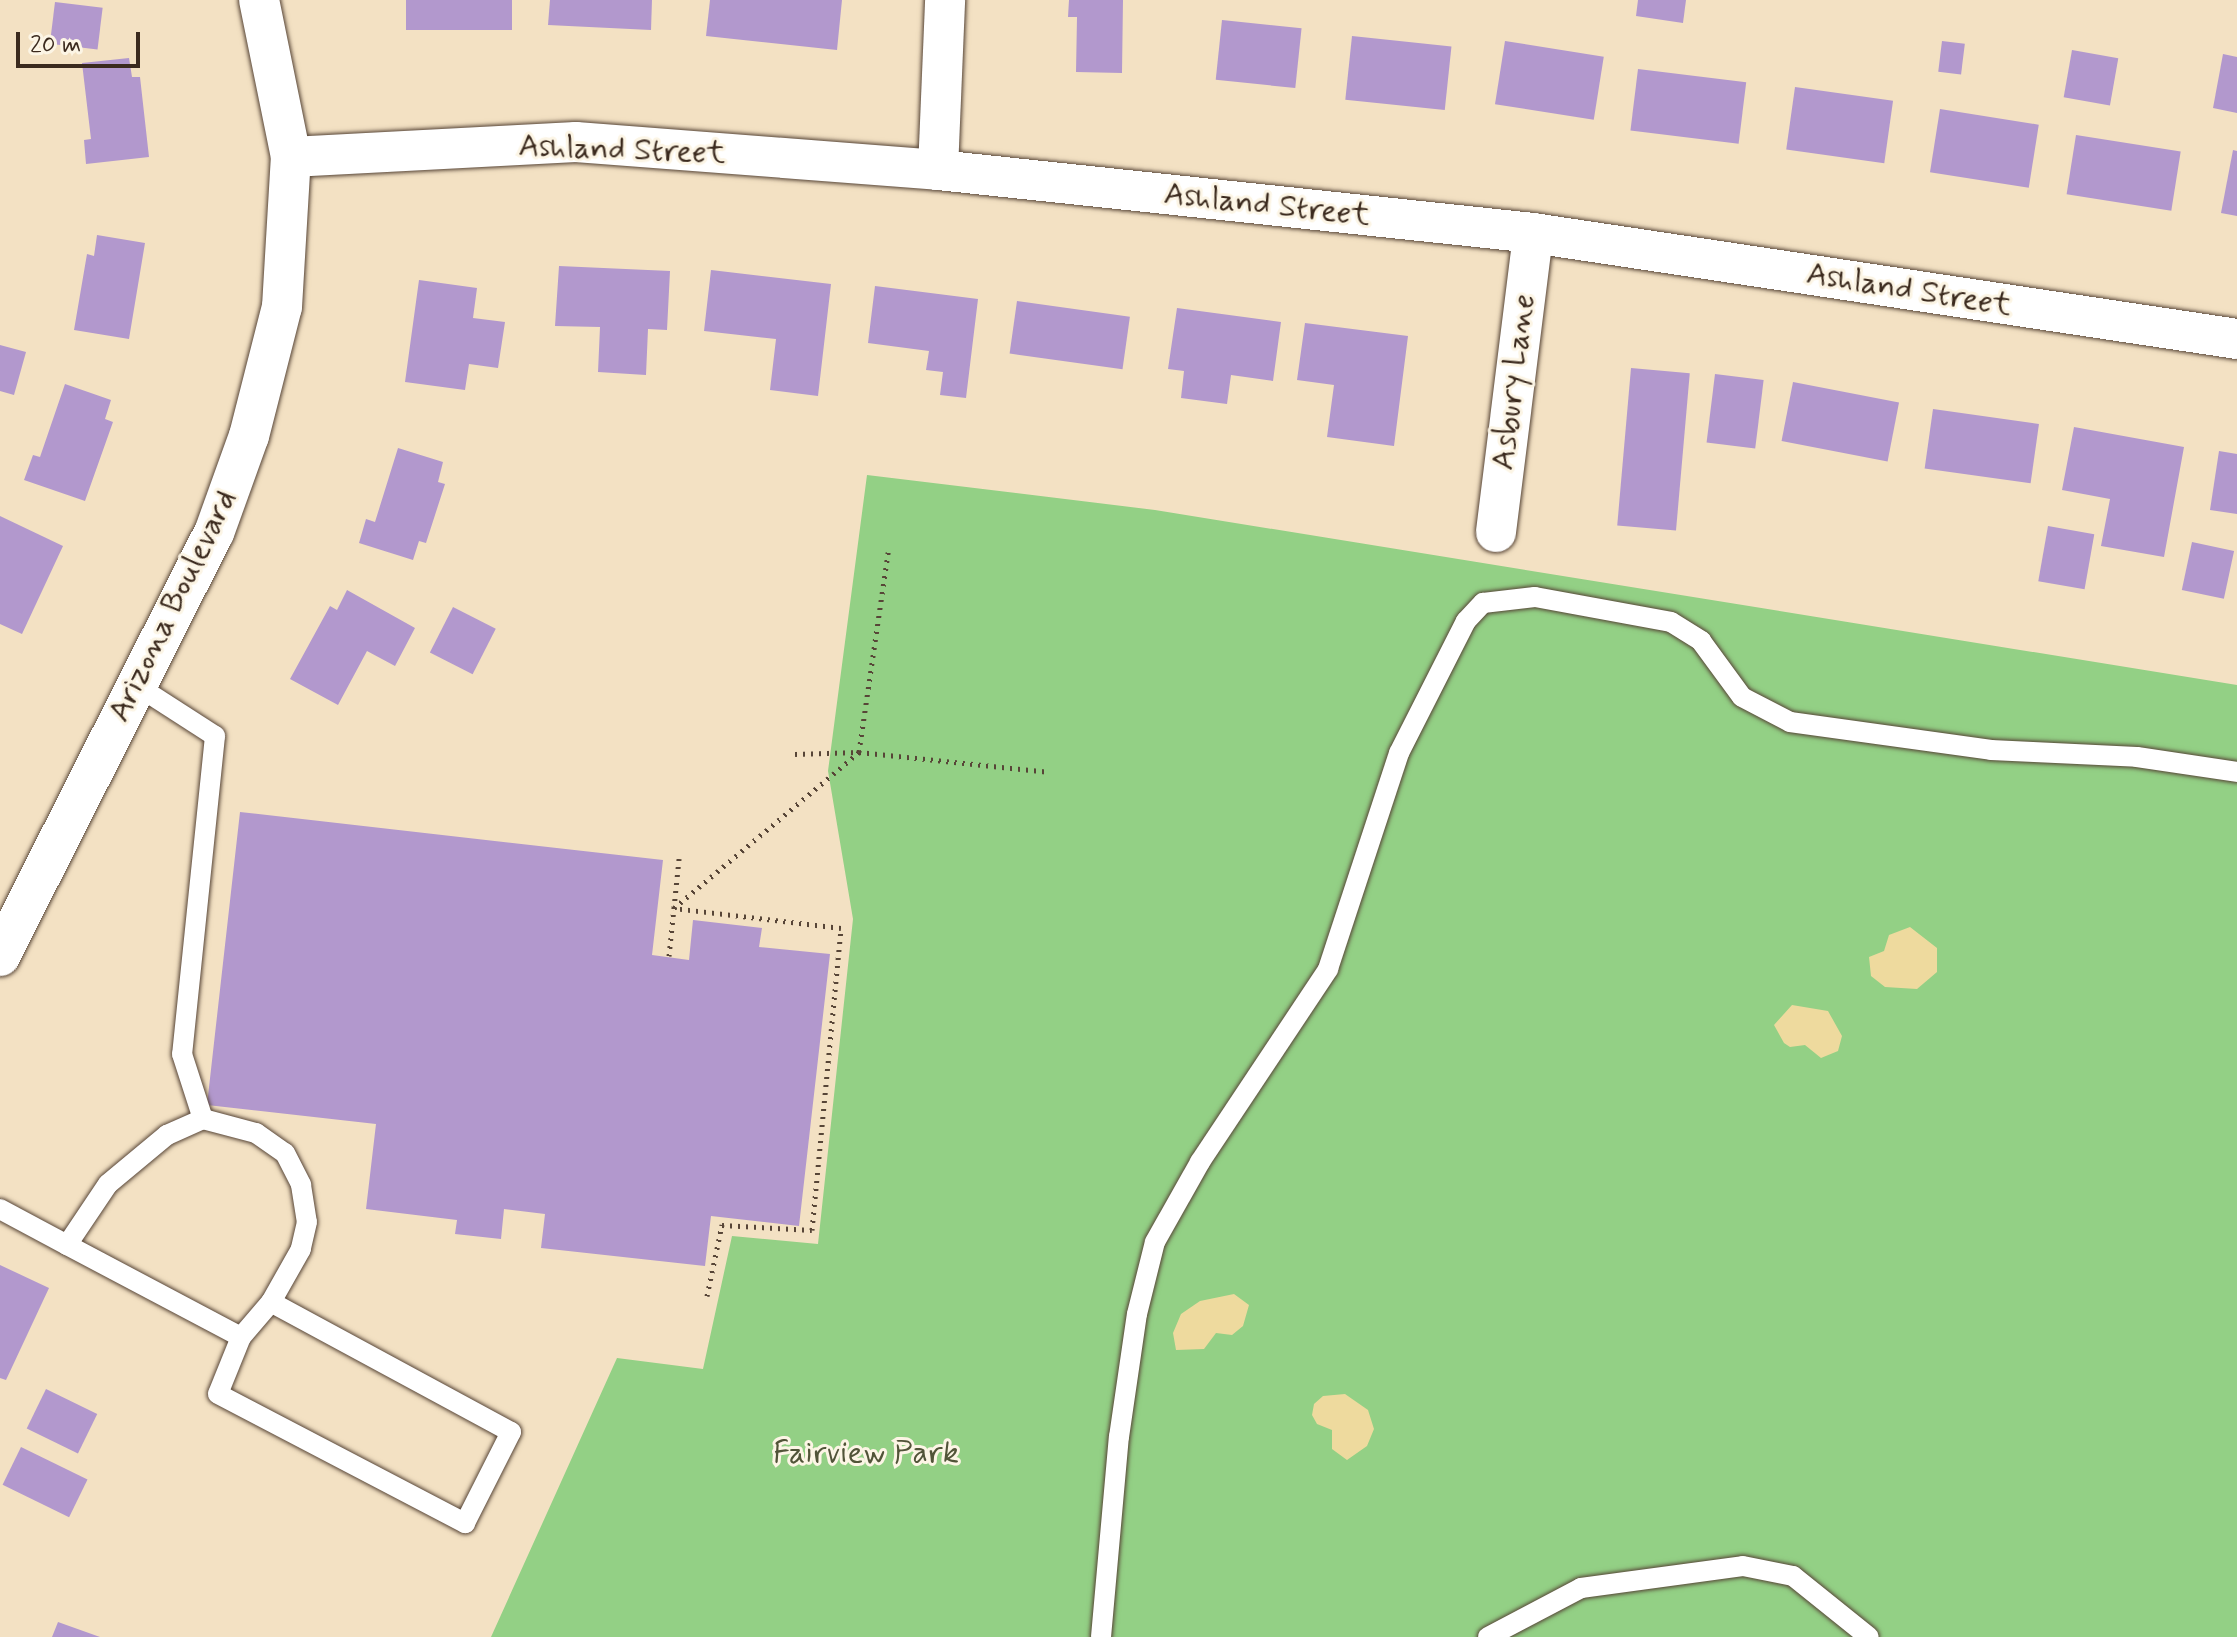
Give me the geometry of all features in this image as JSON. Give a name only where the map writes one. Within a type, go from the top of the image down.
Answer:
[{"type":"street","name":"Arizona Boulevard","points":[[0,956],[214,533],[249,436],[282,307],[291,157],[259,0]]},
{"type":"street","points":[[938,170],[945,0]]},
{"type":"street","name":"Ashland Street","points":[[291,157],[576,142],[938,170],[1533,233],[2237,339]]},
{"type":"street","name":"Asbury Lane","points":[[1496,532],[1533,233]]},
{"type":"lane","points":[[1101,1637],[1119,1437],[1137,1314],[1155,1242],[1200,1162],[1328,969],[1399,753],[1466,621],[1483,603],[1535,597],[1671,622],[1701,641],[1754,707],[1790,722],[1991,750],[2137,757],[2237,772]]},
{"type":"lane","points":[[136,685],[215,736],[182,1054],[203,1119]]},
{"type":"lane","points":[[67,1245],[108,1184],[167,1135],[203,1119],[256,1133],[285,1153],[301,1185],[307,1222],[301,1249],[271,1302],[241,1337],[218,1394],[465,1523],[511,1432],[271,1302]]},
{"type":"lane","points":[[0,1209],[241,1337]]},
{"type":"lane","points":[[1488,1637],[1581,1588],[1743,1566],[1793,1576],[1869,1637]]},
{"type":"path","points":[[674,908],[859,752],[888,552]]},
{"type":"path","points":[[795,754],[859,752],[1048,772]]},
{"type":"path","points":[[669,956],[679,859]]},
{"type":"path","points":[[674,908],[841,928],[812,1230],[722,1225],[707,1296]]},
{"type":"green space","name":"Fairview Park","points":[[867,475],[1155,510],[2237,685],[2237,1637],[491,1637],[617,1358],[703,1369],[732,1236],[818,1244],[853,919],[828,771]]},
{"type":"sand","points":[[1910,927],[1937,948],[1937,972],[1917,989],[1885,987],[1871,976],[1869,957],[1884,951],[1889,935]]},
{"type":"sand","points":[[1792,1005],[1828,1011],[1842,1036],[1838,1051],[1821,1058],[1805,1045],[1790,1047],[1784,1043],[1774,1025]]},
{"type":"sand","points":[[1234,1294],[1249,1305],[1243,1326],[1232,1335],[1216,1333],[1204,1349],[1176,1350],[1173,1333],[1181,1314],[1200,1301]]},
{"type":"sand","points":[[1345,1394],[1368,1410],[1374,1429],[1367,1446],[1347,1460],[1332,1449],[1332,1430],[1317,1424],[1312,1415],[1314,1404],[1323,1396]]},
{"type":"building","points":[[406,0],[512,0],[512,30],[406,30]]},
{"type":"building","points":[[550,0],[652,0],[651,30],[548,25]]},
{"type":"building","points":[[710,0],[842,0],[837,50],[706,36]]},
{"type":"building","points":[[1069,0],[1123,0],[1122,73],[1076,72],[1077,17],[1068,17]]},
{"type":"building","points":[[1638,0],[1686,0],[1683,23],[1636,16]]},
{"type":"building","points":[[55,2],[103,8],[98,50],[50,44]]},
{"type":"building","points":[[1222,20],[1302,28],[1295,88],[1216,80]]},
{"type":"building","points":[[1352,36],[1451,46],[1445,110],[1345,100]]},
{"type":"building","points":[[1505,41],[1604,57],[1594,120],[1495,104]]},
{"type":"building","points":[[1942,41],[1965,44],[1961,75],[1938,72]]},
{"type":"building","points":[[2072,50],[2118,58],[2110,105],[2064,97]]},
{"type":"building","points":[[2223,54],[2237,57],[2237,113],[2213,108]]},
{"type":"building","points":[[129,58],[132,77],[140,77],[149,157],[86,164],[84,140],[91,139],[82,63]]},
{"type":"building","points":[[1638,69],[1746,82],[1739,144],[1630,131]]},
{"type":"building","points":[[1795,87],[1893,101],[1884,163],[1786,149]]},
{"type":"building","points":[[1940,109],[2039,125],[2029,188],[1930,172]]},
{"type":"building","points":[[2076,135],[2181,152],[2171,211],[2067,194]]},
{"type":"building","points":[[2233,150],[2237,151],[2237,216],[2221,213]]},
{"type":"building","points":[[97,235],[145,243],[129,339],[74,330],[87,254],[94,256]]},
{"type":"building","points":[[559,266],[670,271],[667,330],[648,329],[646,375],[598,372],[600,327],[555,326]]},
{"type":"building","points":[[711,270],[831,284],[818,396],[770,390],[776,339],[704,331]]},
{"type":"building","points":[[419,280],[477,288],[473,318],[505,322],[498,368],[469,364],[465,390],[405,382]]},
{"type":"building","points":[[875,286],[978,299],[966,398],[940,395],[943,372],[926,370],[929,351],[868,343]]},
{"type":"building","points":[[1017,301],[1130,317],[1123,369],[1010,353]]},
{"type":"building","points":[[1177,308],[1281,322],[1273,381],[1231,375],[1227,404],[1181,398],[1184,371],[1168,369]]},
{"type":"building","points":[[1305,323],[1408,336],[1394,446],[1327,437],[1334,385],[1297,380]]},
{"type":"building","points":[[0,345],[26,352],[14,395],[0,391]]},
{"type":"building","points":[[1631,368],[1690,373],[1676,531],[1617,525]]},
{"type":"building","points":[[1715,374],[1764,380],[1755,448],[1707,442]]},
{"type":"building","points":[[1793,382],[1899,403],[1888,462],[1782,441]]},
{"type":"building","points":[[65,384],[111,400],[105,419],[113,422],[85,501],[24,480],[33,455],[40,457]]},
{"type":"building","points":[[1933,409],[2039,424],[2031,483],[1925,468]]},
{"type":"building","points":[[2074,427],[2184,447],[2164,557],[2101,546],[2110,499],[2062,490]]},
{"type":"building","points":[[398,448],[443,462],[438,482],[445,484],[426,543],[419,541],[413,560],[359,543],[366,519],[375,522]]},
{"type":"building","points":[[2219,451],[2237,454],[2237,514],[2210,510]]},
{"type":"building","points":[[0,516],[63,546],[22,634],[0,624]]},
{"type":"building","points":[[2048,526],[2094,534],[2085,589],[2038,581]]},
{"type":"building","points":[[2192,542],[2234,551],[2224,599],[2182,590]]},
{"type":"building","points":[[347,590],[415,628],[395,666],[367,651],[338,705],[290,679],[330,606],[337,610]]},
{"type":"building","points":[[453,607],[496,629],[473,674],[430,652]]},
{"type":"building","points":[[240,812],[663,860],[652,955],[689,960],[693,920],[762,928],[759,947],[830,954],[799,1226],[711,1216],[705,1266],[541,1248],[545,1214],[504,1209],[501,1239],[455,1234],[457,1220],[366,1209],[376,1124],[207,1105]]},
{"type":"building","points":[[0,1265],[49,1288],[6,1380],[0,1378]]},
{"type":"building","points":[[46,1389],[97,1414],[78,1454],[27,1429]]},
{"type":"building","points":[[21,1447],[88,1479],[69,1517],[3,1485]]},
{"type":"building","points":[[58,1622],[100,1637],[52,1637]]}]
